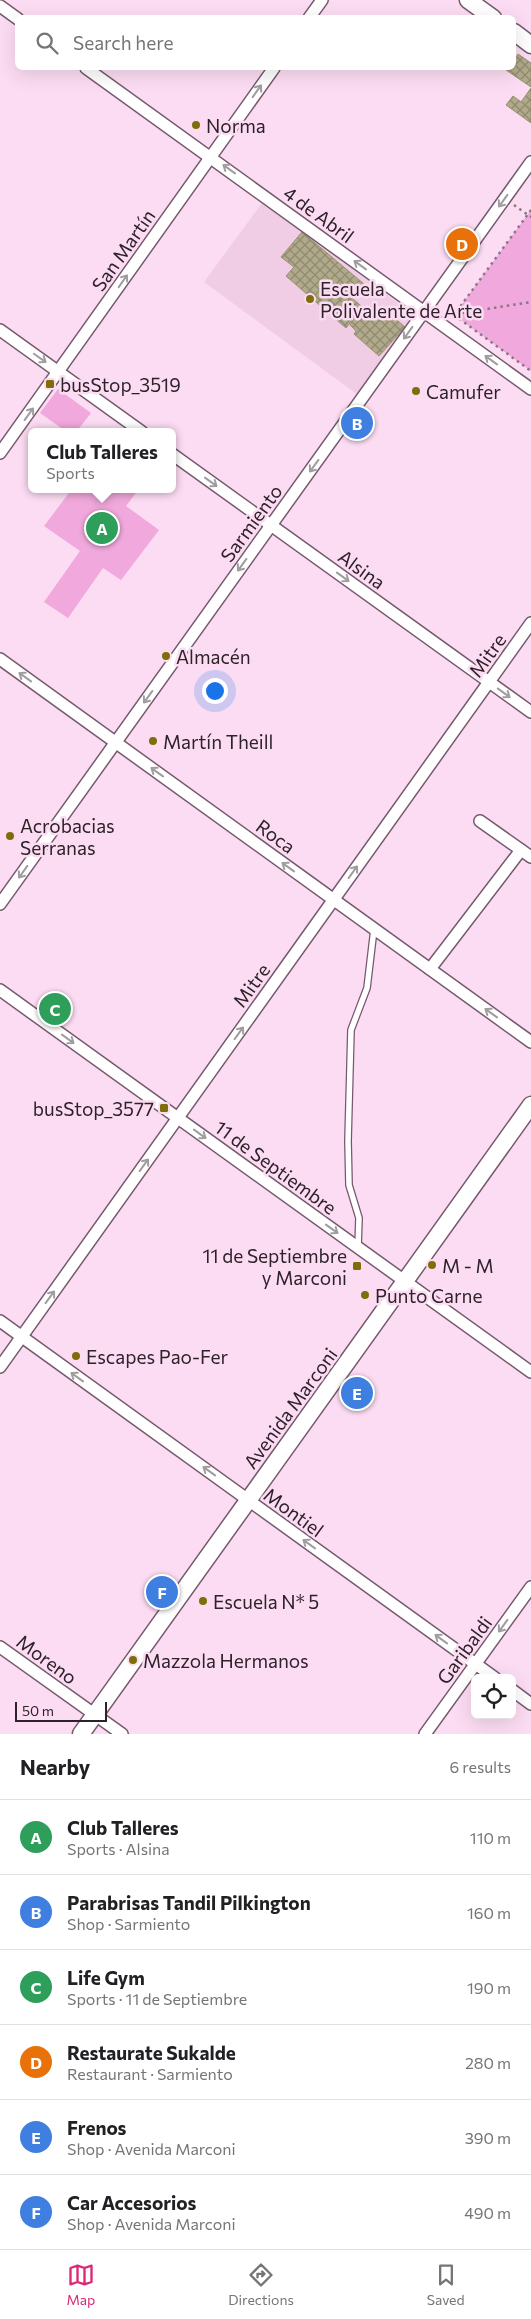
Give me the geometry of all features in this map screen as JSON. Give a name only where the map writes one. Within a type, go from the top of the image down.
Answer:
[{"type":"main road","points":[[468,0],[489,15]]},
{"type":"main road","points":[[516,34],[531,45]]},
{"type":"main road","name":"Avenida Marconi","points":[[81,1734],[531,1105]]},
{"type":"street","points":[[312,15],[322,0]]},
{"type":"street","points":[[0,6],[15,17]]},
{"type":"street","name":"4 de Abril","points":[[89,70],[211,156],[531,389]]},
{"type":"street","name":"San Martín","points":[[0,453],[273,70]]},
{"type":"street","name":"Sarmiento","points":[[0,904],[531,162]]},
{"type":"street","points":[[0,330],[136,428]]},
{"type":"street","name":"Alsina","points":[[176,457],[531,712]]},
{"type":"street","name":"Mitre","points":[[0,1366],[531,623]]},
{"type":"street","name":"Roca","points":[[0,659],[531,1042]]},
{"type":"street","points":[[430,969],[526,854],[480,821]]},
{"type":"street","name":"11 de Septiembre","points":[[0,990],[531,1372]]},
{"type":"street","name":"Montiel","points":[[0,1321],[490,1674]]},
{"type":"street","name":"Garibaldi","points":[[426,1734],[531,1586]]},
{"type":"street","name":"Moreno","points":[[0,1646],[122,1734]]},
{"type":"street","points":[[516,1693],[531,1704]]},
{"type":"lane","points":[[358,1247],[359,1218],[349,1184],[348,1158],[351,1030],[367,988],[374,928]]},
{"type":"path","points":[[505,198],[531,217]]},
{"type":"path","points":[[454,316],[531,210]]},
{"type":"path","points":[[454,316],[531,302]]},
{"type":"path","points":[[447,314],[454,316],[531,371]]},
{"type":"shaded area","name":"Escuela Polivalente de Arte","points":[[262,203],[416,316],[358,395],[204,282]]},
{"type":"shaded area","points":[[531,210],[531,371],[454,315]]},
{"type":"shaded area","points":[[58,389],[91,413],[79,428],[61,428],[40,413]]},
{"type":"shaded area","points":[[69,493],[136,493],[126,506],[159,530],[121,580],[103,568],[68,618],[44,602],[80,551],[44,526]]},
{"type":"building","points":[[518,54],[531,63],[531,87],[506,70],[516,70],[516,57]]},
{"type":"building","points":[[531,88],[531,109],[521,102]]},
{"type":"building","points":[[513,96],[531,109],[531,123],[506,105]]},
{"type":"building","name":"Escuela Polivalente de Arte","points":[[302,232],[364,284],[352,298],[367,311],[371,306],[376,310],[380,306],[405,327],[379,356],[354,334],[356,331],[350,325],[354,318],[346,328],[286,276],[294,267],[281,257]]},
{"type":"place","name":"Norma","points":[[196,125]]},
{"type":"place","name":"Restaurate Sukalde","points":[[462,244]]},
{"type":"place","name":"Escuela Polivalente de Arte","points":[[310,299]]},
{"type":"place","name":"busStop_3519","points":[[50,384]]},
{"type":"place","name":"Camufer","points":[[416,391]]},
{"type":"place","name":"Parabrisas Tandil Pilkington","points":[[357,423]]},
{"type":"place","name":"Club Talleres","points":[[102,528]]},
{"type":"place","name":"Almacén","points":[[166,656]]},
{"type":"place","name":"Martín Theill","points":[[153,741]]},
{"type":"place","name":"Acrobacias Serranas","points":[[10,836]]},
{"type":"place","name":"Life Gym","points":[[55,1009]]},
{"type":"place","name":"busStop_3577","points":[[164,1108]]},
{"type":"place","name":"M - M","points":[[432,1265]]},
{"type":"place","name":"11 de Septiembre y Marconi","points":[[357,1266]]},
{"type":"place","name":"Punto Carne","points":[[365,1295]]},
{"type":"place","name":"Escapes Pao-Fer","points":[[76,1356]]},
{"type":"place","name":"Frenos","points":[[357,1393]]},
{"type":"place","name":"Car Accesorios","points":[[162,1592]]},
{"type":"place","name":"Escuela N* 5","points":[[203,1601]]},
{"type":"place","name":"Mazzola Hermanos","points":[[133,1660]]}]
